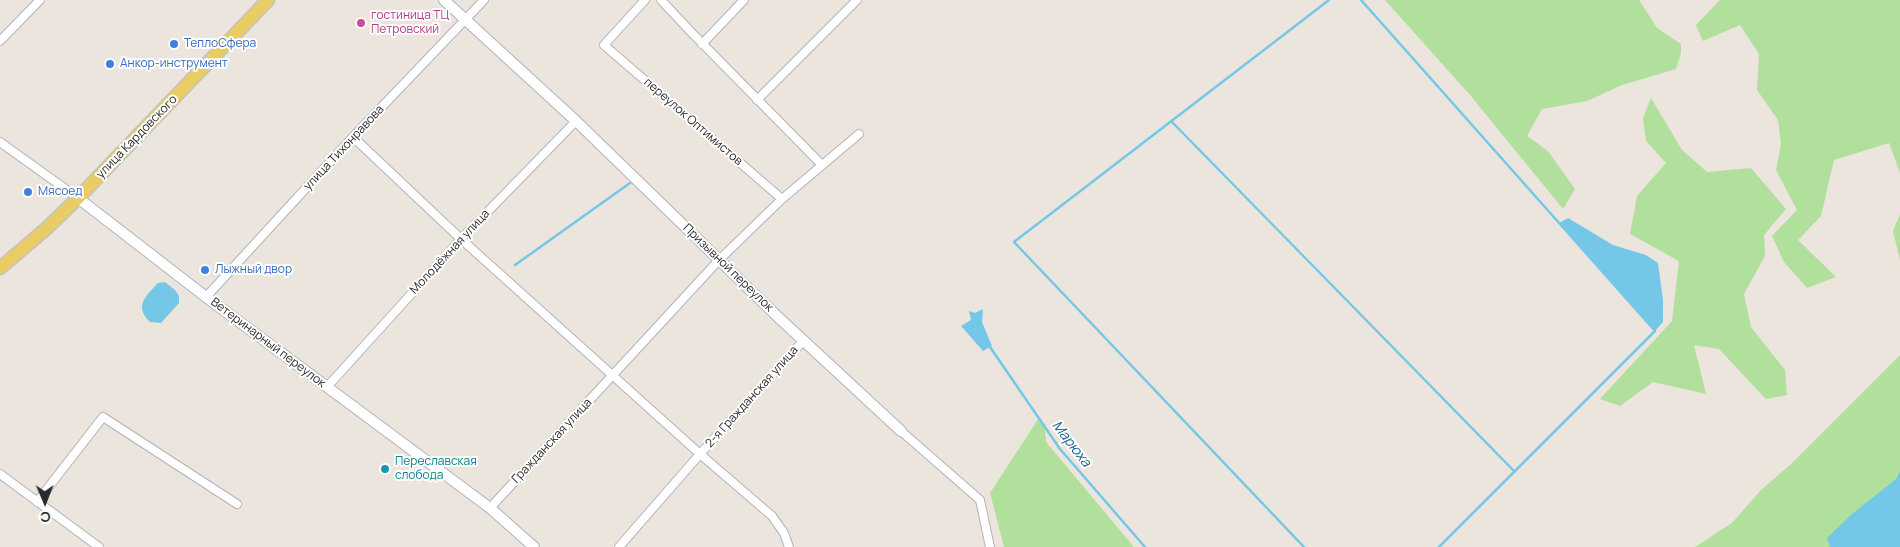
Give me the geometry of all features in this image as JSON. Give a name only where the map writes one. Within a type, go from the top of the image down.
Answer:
[{"type":"main road","name":"улица Кардовского","points":[[0,268],[47,228],[78,198],[268,0]]},
{"type":"street","points":[[0,41],[40,0]]},
{"type":"street","name":"Призывной переулок","points":[[444,0],[576,121],[719,260],[901,431],[980,500],[990,547]]},
{"type":"street","name":"улица Тихонравова","points":[[206,297],[353,137],[484,0]]},
{"type":"street","name":"переулок Оптимистов","points":[[645,0],[604,45],[782,199]]},
{"type":"street","points":[[662,0],[756,100],[822,165]]},
{"type":"street","points":[[702,44],[744,0]]},
{"type":"street","points":[[756,100],[856,0]]},
{"type":"street","name":"Молодёжная улица","points":[[327,387],[461,238],[576,121]]},
{"type":"street","name":"Гражданская улица","points":[[490,508],[719,260],[782,199],[859,134]]},
{"type":"street","points":[[353,137],[461,238],[700,454]]},
{"type":"street","name":"Ветеринарный переулок","points":[[0,142],[78,198],[206,297],[490,508],[534,547]]},
{"type":"street","name":"2-я Гражданская улица","points":[[620,547],[700,454],[804,340]]},
{"type":"street","points":[[37,502],[103,417],[237,504]]},
{"type":"street","name":"2-я Гражданская улица","points":[[700,454],[772,516],[784,533],[789,547]]},
{"type":"street","points":[[0,474],[99,547]]},
{"type":"green space","points":[[1385,0],[1639,0],[1657,28],[1681,44],[1681,53],[1676,69],[1622,85],[1587,101],[1542,109],[1527,136],[1548,151],[1575,189],[1563,209],[1470,95]]},
{"type":"green space","points":[[1720,0],[1900,0],[1900,173],[1889,143],[1834,160],[1821,216],[1798,240],[1836,277],[1807,288],[1784,262],[1772,236],[1797,210],[1776,170],[1781,144],[1778,120],[1757,90],[1759,54],[1740,25],[1703,41],[1696,25]]},
{"type":"green space","points":[[1651,98],[1682,150],[1707,172],[1751,168],[1786,209],[1764,235],[1765,256],[1744,294],[1751,327],[1785,370],[1787,395],[1766,399],[1719,349],[1694,345],[1706,394],[1653,382],[1620,406],[1600,399],[1672,321],[1679,261],[1630,234],[1637,196],[1666,163],[1646,141],[1643,118]]},
{"type":"green space","points":[[1900,214],[1900,260],[1893,231]]},
{"type":"green space","points":[[1900,355],[1900,547],[1695,547],[1732,523],[1761,490],[1790,465]]},
{"type":"green space","points":[[1039,418],[1045,427],[1046,442],[1134,547],[1004,547],[990,493]]},
{"type":"water","points":[[1568,218],[1613,245],[1646,255],[1658,263],[1663,300],[1663,322],[1655,331],[1559,223]]},
{"type":"water","points":[[165,282],[179,296],[179,303],[161,323],[150,322],[143,311],[143,302],[158,283]]},
{"type":"water","points":[[983,309],[982,322],[992,346],[983,351],[961,326],[971,320],[969,311],[975,313]]},
{"type":"water","points":[[1900,471],[1900,547],[1830,547],[1827,538],[1852,514],[1896,479]]},
{"type":"waterway","points":[[1304,547],[1014,242],[1329,0]]},
{"type":"waterway","points":[[1361,0],[1655,331],[1439,547]]},
{"type":"waterway","points":[[1171,121],[1514,471]]},
{"type":"waterway","points":[[515,265],[630,183]]},
{"type":"waterway","name":"Марюха","points":[[990,347],[1060,449],[1145,547]]},
{"type":"place","name":"гостиница ТЦ Петровский","points":[[361,23]]},
{"type":"place","name":"ТеплоСфера","points":[[174,44]]},
{"type":"place","name":"Анкор-инструмент","points":[[110,64]]},
{"type":"place","name":"Мясоед","points":[[28,192]]},
{"type":"place","name":"Лыжный двор","points":[[205,270]]},
{"type":"place","name":"Переславская слобода","points":[[385,469]]}]
